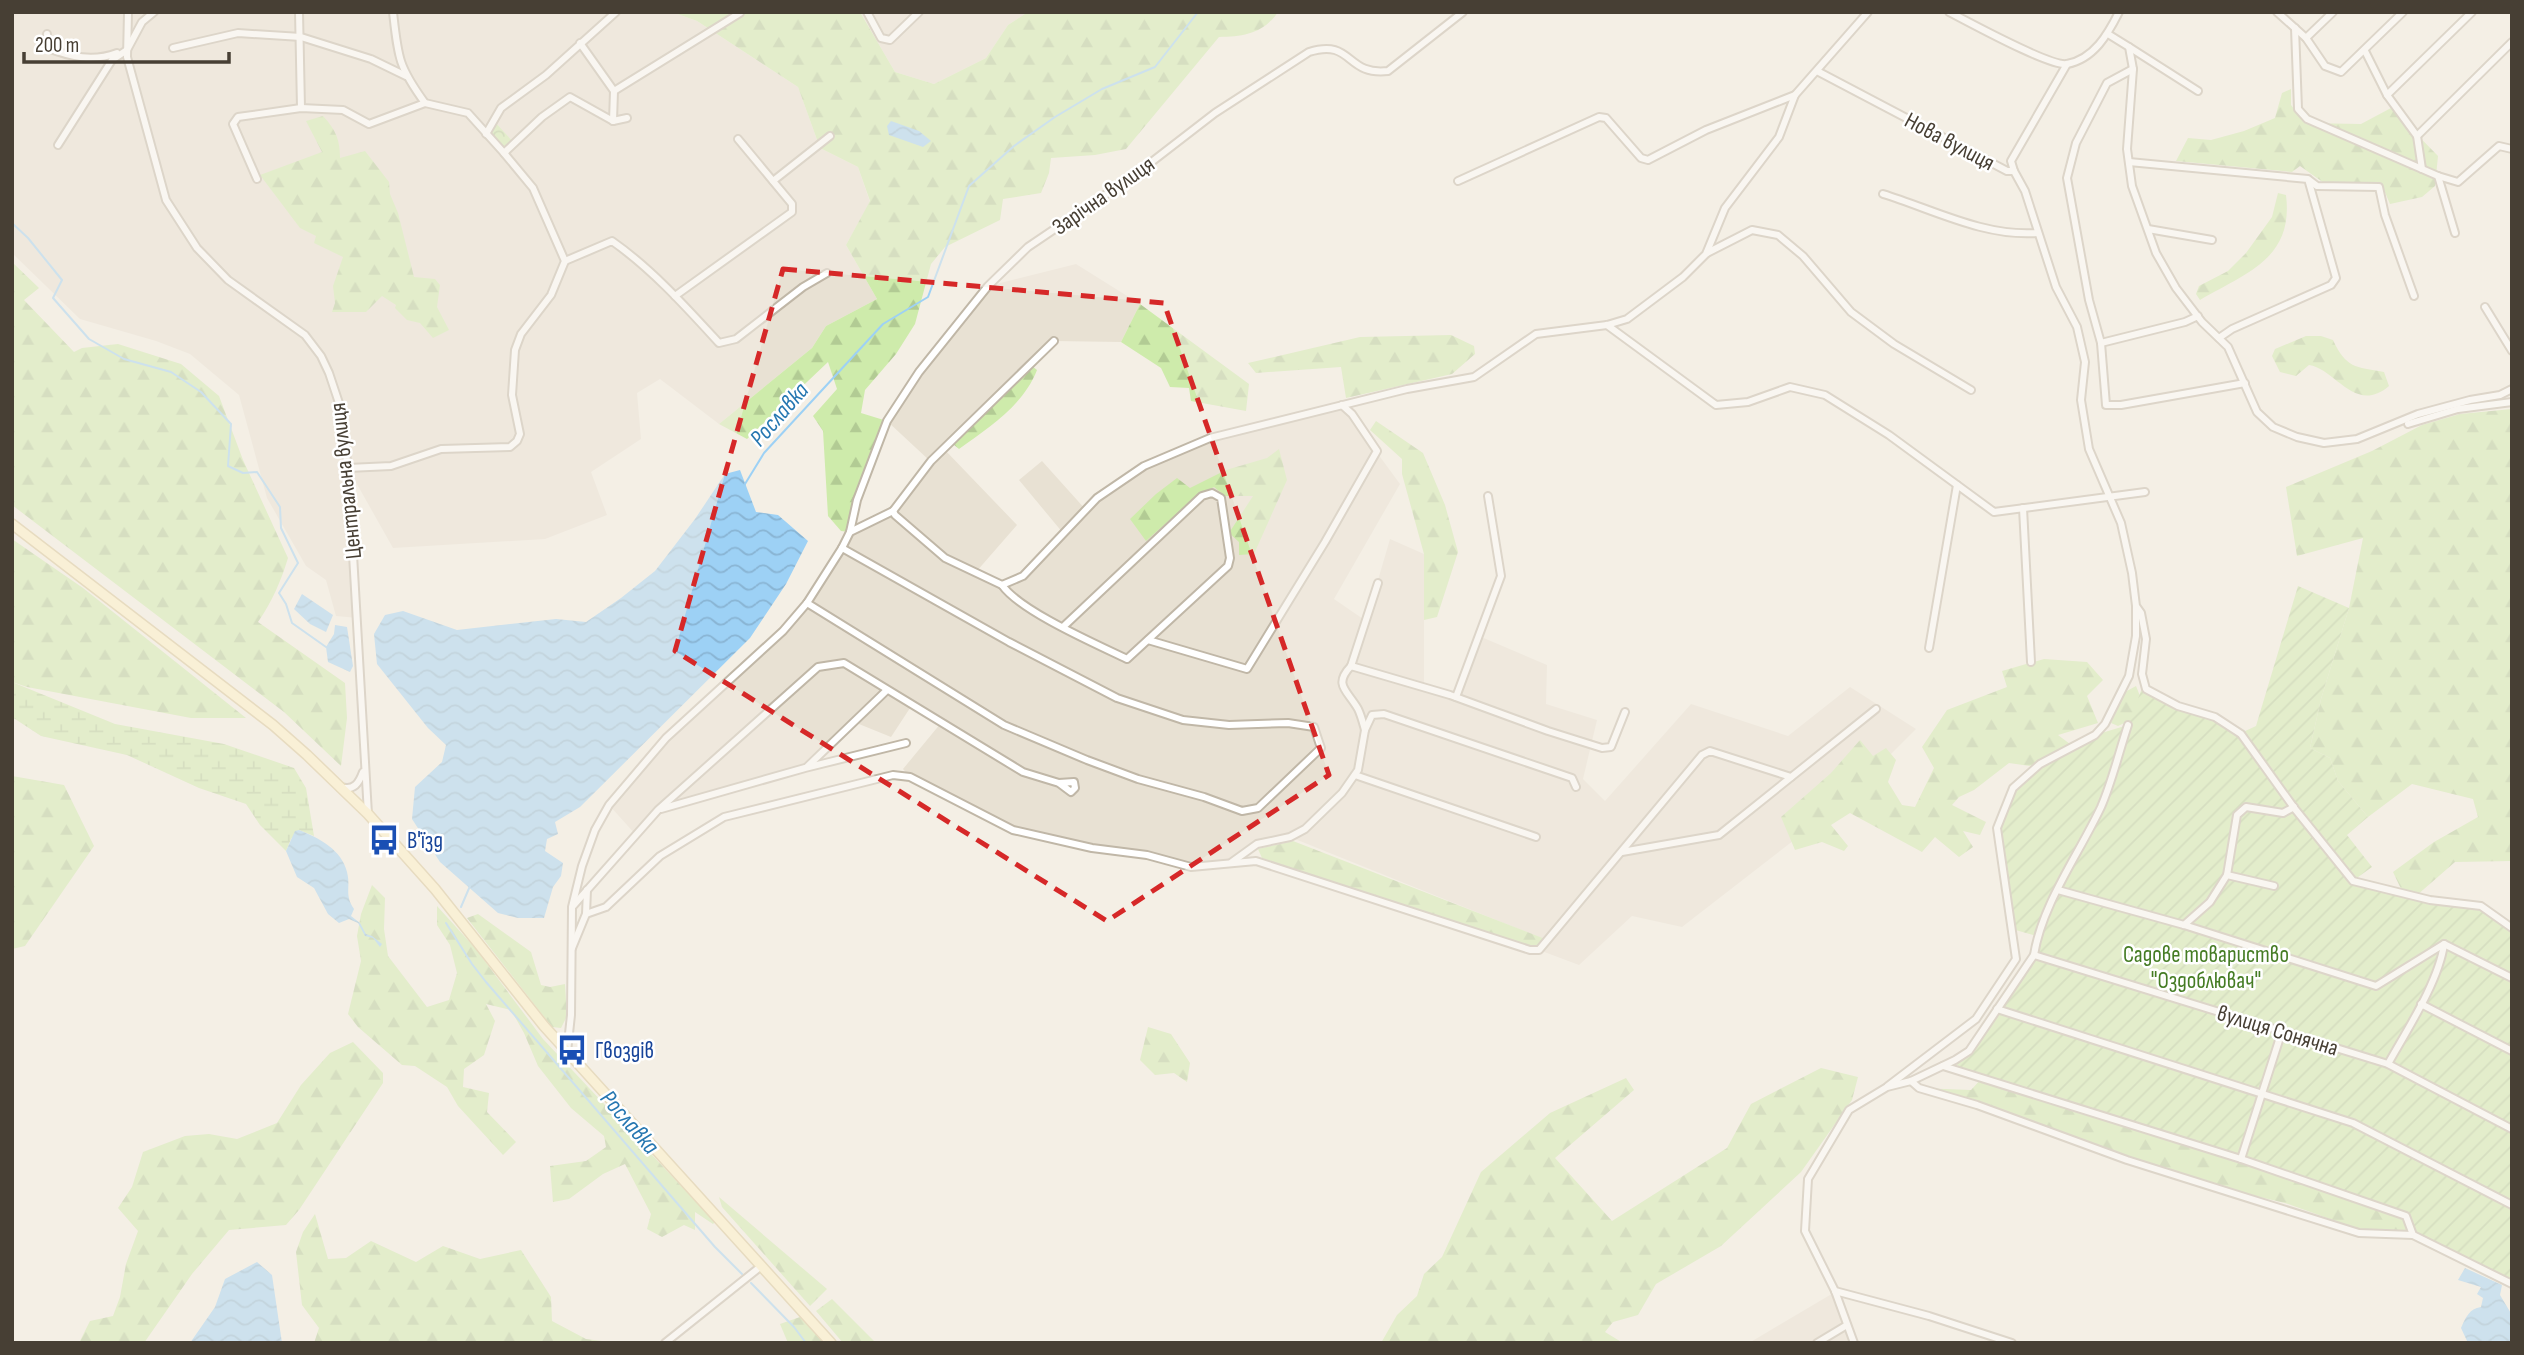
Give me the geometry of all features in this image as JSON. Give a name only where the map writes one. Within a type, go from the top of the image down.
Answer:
[{"type":"main road","points":[[12,524],[273,725],[368,814],[435,889],[566,1052],[831,1343]]},
{"type":"street","name":"Центральна вулиця","points":[[128,12],[127,57],[166,200],[198,248],[228,280],[305,335],[321,356],[339,403],[348,468],[368,814]]},
{"type":"street","points":[[58,145],[112,60],[127,50],[142,22],[154,12]]},
{"type":"street","points":[[299,12],[301,108]]},
{"type":"street","points":[[393,12],[398,56],[406,76],[425,103]]},
{"type":"street","points":[[486,134],[501,108],[546,75],[616,12]]},
{"type":"street","points":[[867,12],[881,38],[891,40],[919,12]]},
{"type":"street","name":"Зарічна вулиця","points":[[566,1052],[571,1015],[572,907],[582,866],[595,830],[610,805],[666,738],[783,631],[807,603],[850,532],[857,500],[887,421],[919,372],[988,286],[1028,247],[1136,174],[1215,113],[1309,52],[1338,49],[1362,69],[1388,71],[1463,12]]},
{"type":"street","points":[[1706,254],[1725,208],[1779,137],[1795,95],[1868,12]]},
{"type":"street","points":[[1949,12],[2043,58],[2067,64],[2095,50],[2108,34],[2119,12]]},
{"type":"street","points":[[2277,12],[2306,38],[2326,66],[2341,72],[2403,12]]},
{"type":"street","points":[[2306,38],[2333,12]]},
{"type":"street","points":[[2386,95],[2472,12]]},
{"type":"street","points":[[614,91],[740,13]]},
{"type":"street","points":[[2295,28],[2298,109],[2307,120],[2458,182],[2499,146],[2512,149]]},
{"type":"street","points":[[173,48],[237,33],[300,37],[370,59],[406,76]]},
{"type":"street","points":[[47,34],[48,48],[75,58],[109,56],[127,50]]},
{"type":"street","points":[[2108,34],[2198,92]]},
{"type":"street","points":[[2417,136],[2512,42]]},
{"type":"street","points":[[580,43],[614,91],[614,121]]},
{"type":"street","points":[[2129,47],[2133,69],[2127,149],[2132,186],[2156,253],[2197,316],[2228,348],[2257,412],[2273,427],[2297,437],[2324,443],[2357,439],[2418,414],[2500,395],[2512,389]]},
{"type":"street","points":[[2365,51],[2386,95],[2417,136],[2422,169]]},
{"type":"street","name":"Нова вулиця","points":[[1817,71],[2007,171],[2014,171],[2011,162],[2067,64]]},
{"type":"street","points":[[2133,69],[2107,83],[2076,143],[2067,178],[2089,300],[2101,343],[2106,405],[2121,405],[2245,383]]},
{"type":"street","points":[[1458,181],[1599,117],[1606,118],[1641,158],[1648,160],[1706,130],[1795,95]]},
{"type":"street","points":[[504,153],[542,117],[570,97],[614,121],[627,118]]},
{"type":"street","points":[[257,179],[233,124],[238,117],[301,108],[343,110],[369,124],[425,103],[468,113],[533,188],[565,261]]},
{"type":"street","points":[[773,181],[830,136]]},
{"type":"street","points":[[675,296],[792,212],[792,204],[738,139]]},
{"type":"street","points":[[2129,162],[2308,179],[2317,186],[2379,187],[2385,215],[2414,296]]},
{"type":"street","points":[[1854,1343],[1835,1291],[1805,1231],[1808,1179],[1849,1110],[1887,1087],[1976,1019],[2016,959],[1997,828],[2012,788],[2040,764],[2095,735],[2105,724],[2129,676],[2136,636],[2132,573],[2121,523],[2089,445],[2081,400],[2085,362],[2077,327],[2056,287],[2025,191],[2014,171]]},
{"type":"street","points":[[2438,176],[2455,233]]},
{"type":"street","points":[[2218,338],[2232,329],[2331,285],[2336,278],[2308,179]]},
{"type":"street","points":[[1883,194],[1924,206],[1970,225],[2024,234],[2037,233]]},
{"type":"street","points":[[2148,229],[2212,240]]},
{"type":"street","points":[[1002,585],[1023,576],[1097,498],[1144,466],[1210,438],[1407,389],[1474,377],[1536,334],[1607,325],[1630,317],[1683,277],[1706,254],[1752,230],[1777,235],[1803,256],[1851,312],[1894,344],[1971,390]]},
{"type":"street","points":[[348,468],[391,466],[441,449],[510,447],[517,441],[520,434],[512,396],[515,349],[521,334],[551,295],[565,261],[612,241],[628,252],[675,296],[719,342],[736,339],[803,287],[828,273]]},
{"type":"street","points":[[2486,307],[2512,351]]},
{"type":"street","points":[[2101,343],[2185,322],[2197,316]]},
{"type":"street","points":[[1607,325],[1716,405],[1748,402],[1790,387],[1825,395],[1889,435],[1994,512],[2145,492]]},
{"type":"street","points":[[850,532],[893,511],[931,461],[1054,341]]},
{"type":"street","points":[[2408,424],[2458,409],[2512,402]]},
{"type":"street","points":[[1148,640],[1247,669],[1377,452],[1352,414],[1342,405]]},
{"type":"street","points":[[1929,648],[1957,485]]},
{"type":"street","points":[[893,511],[945,558],[1002,585],[1010,597],[1063,627],[1127,659],[1228,565],[1230,558],[1221,498],[1212,493],[1202,496],[1063,627]]},
{"type":"street","points":[[1456,697],[1501,576],[1488,496]]},
{"type":"street","points":[[2023,508],[2031,662]]},
{"type":"street","points":[[807,603],[1004,724],[1087,760],[1242,811],[1258,808],[1321,748],[1314,727],[1288,723],[1228,725],[1183,720],[1117,698],[1009,642],[842,548]]},
{"type":"street","points":[[1365,730],[1358,710],[1342,687],[1343,675],[1351,666],[1378,583]]},
{"type":"street","points":[[2136,606],[2141,613],[2146,639],[2143,674],[2146,689],[2178,706],[2215,717],[2241,734],[2353,881],[2430,900],[2481,906],[2512,928]]},
{"type":"street","points":[[572,907],[658,810],[818,667],[844,663],[1023,772],[1059,783]]},
{"type":"street","points":[[1351,666],[1456,697],[1549,732],[1602,748],[1611,747],[1625,712]]},
{"type":"street","points":[[805,768],[887,690]]},
{"type":"street","points":[[1621,852],[1719,835],[1876,709]]},
{"type":"street","points":[[1231,863],[1257,844],[1290,837],[1305,829],[1342,793],[1358,771],[1365,730],[1372,715],[1384,714],[1572,778],[1576,787]]},
{"type":"street","points":[[1887,1087],[1911,1081],[1969,1051],[2034,955],[2037,936],[2101,806],[2128,725]]},
{"type":"street","points":[[658,810],[805,768],[906,743]]},
{"type":"street","points":[[586,915],[606,907],[660,856],[724,817],[893,775],[910,777],[1013,830],[1092,848],[1147,855],[1191,867],[1256,861],[1530,950],[1539,950],[1702,755],[1710,751],[1791,777]]},
{"type":"street","points":[[339,786],[354,787],[360,781],[365,767]]},
{"type":"street","points":[[1355,775],[1536,837]]},
{"type":"street","points":[[2184,925],[2210,902],[2227,875],[2237,815],[2246,807],[2283,813],[2294,807]]},
{"type":"street","points":[[2227,875],[2274,886]]},
{"type":"street","points":[[570,953],[586,915],[587,890]]},
{"type":"street","points":[[2058,890],[2184,925],[2376,986],[2444,944]]},
{"type":"street","points":[[2444,944],[2512,978]]},
{"type":"street","points":[[2388,1064],[2421,1004],[2443,954],[2444,944]]},
{"type":"street","name":"вулиця Сонячна","points":[[2034,955],[2388,1064],[2512,1129]]},
{"type":"street","points":[[2421,1004],[2512,1051]]},
{"type":"street","points":[[1997,1009],[2353,1123],[2512,1205]]},
{"type":"street","points":[[2241,1159],[2282,1031]]},
{"type":"street","points":[[1941,1065],[2241,1159],[2406,1216],[2413,1235]]},
{"type":"street","points":[[1911,1081],[1919,1088],[1977,1105],[2127,1160],[2359,1233],[2413,1235],[2512,1284]]},
{"type":"street","points":[[665,1343],[760,1267]]},
{"type":"street","points":[[1835,1291],[1929,1315],[2012,1343]]},
{"type":"street","points":[[1817,1343],[1847,1325]]},
{"type":"highlighted area","points":[[783,269],[1164,303],[1329,775],[1107,921],[675,651]]},
{"type":"shaded area","points":[[12,12],[672,12],[697,21],[798,87],[820,148],[858,167],[870,202],[846,245],[877,299],[826,326],[812,348],[719,424],[660,379],[637,393],[641,439],[591,472],[607,515],[545,539],[393,548],[349,470],[358,618],[336,616],[326,580],[306,566],[267,498],[239,395],[190,354],[80,319],[12,253]]},
{"type":"shaded area","points":[[860,12],[1028,12],[1008,25],[986,58],[934,84],[895,72]]},
{"type":"shaded area","points":[[1076,264],[1140,304],[1121,342],[1054,341],[944,449],[1017,525],[976,572],[1002,585],[1023,577],[1063,533],[1019,480],[1042,461],[1086,510],[1144,466],[1210,438],[1342,405],[1400,484],[1334,599],[1366,621],[1390,539],[1424,554],[1424,687],[1456,697],[1479,636],[1547,665],[1546,704],[1597,720],[1583,779],[1605,801],[1691,704],[1788,736],[1850,687],[1916,729],[1842,803],[1682,927],[1632,916],[1579,965],[1539,950],[1546,940],[1290,837],[1257,844],[1231,863],[1191,867],[1013,830],[910,777],[903,769],[941,723],[912,705],[891,737],[854,722],[805,768],[658,810],[636,835],[609,805],[647,759],[739,673],[807,603],[850,532],[893,511],[930,461],[887,421],[919,372],[988,286]]},
{"type":"shaded area","points":[[1835,1292],[1856,1343],[1749,1343]]},
{"type":"green space","points":[[672,12],[860,12],[895,72],[934,84],[986,58],[1008,25],[1028,12],[1278,12],[1266,25],[1253,32],[1219,37],[1126,149],[1095,155],[1051,158],[1049,173],[1041,193],[1003,199],[1000,220],[945,247],[931,264],[915,324],[896,354],[865,390],[861,413],[887,421],[857,500],[850,532],[841,531],[828,516],[823,431],[813,416],[837,389],[828,362],[747,439],[719,424],[812,348],[826,326],[877,299],[846,245],[870,201],[858,167],[820,148],[798,87],[697,21]]},
{"type":"green space","points":[[2291,89],[2291,105],[2305,123],[2361,124],[2391,108],[2438,156],[2435,186],[2422,197],[2390,204],[2381,183],[2324,183],[2300,166],[2292,172],[2176,161],[2188,138],[2211,140],[2244,131],[2275,118],[2282,93]]},
{"type":"green space","points":[[323,116],[336,136],[340,158],[365,151],[389,182],[414,277],[435,279],[440,285],[437,307],[449,330],[433,338],[420,323],[407,320],[395,308],[396,305],[382,296],[366,312],[332,312],[335,303],[333,286],[343,257],[314,243],[316,236],[300,228],[260,175],[322,152],[306,121]]},
{"type":"green space","points":[[493,120],[514,143],[504,153],[486,134]]},
{"type":"green space","points":[[2278,193],[2286,195],[2286,217],[2282,235],[2274,249],[2250,272],[2200,300],[2196,294],[2199,286],[2228,271],[2246,253],[2272,217]]},
{"type":"green space","points":[[12,262],[39,288],[24,300],[74,352],[82,348],[118,344],[181,364],[219,396],[243,460],[288,558],[276,591],[258,622],[345,683],[347,718],[341,766],[284,712],[12,505]]},
{"type":"green space","points":[[1140,304],[1249,384],[1246,411],[1191,401],[1189,388],[1170,387],[1161,368],[1121,342]]},
{"type":"green space","points":[[1451,335],[1474,346],[1475,354],[1452,374],[1346,398],[1341,367],[1256,373],[1248,363],[1360,337]]},
{"type":"green space","points":[[2306,336],[2321,336],[2333,340],[2342,356],[2352,365],[2384,372],[2389,386],[2377,394],[2366,396],[2346,388],[2319,368],[2309,365],[2296,376],[2280,372],[2272,356],[2275,349]]},
{"type":"green space","points":[[1032,366],[1037,370],[1031,383],[1014,405],[959,449],[953,444]]},
{"type":"green space","points":[[2512,409],[2512,861],[2455,862],[2416,896],[2403,893],[2393,872],[2434,842],[2478,817],[2473,799],[2412,784],[2368,817],[2338,781],[2330,758],[2310,748],[2321,699],[2349,608],[2363,538],[2297,556],[2286,487],[2372,451],[2422,425],[2460,414]]},
{"type":"green space","points":[[1376,421],[1423,453],[1445,505],[1458,552],[1437,617],[1424,620],[1424,554],[1402,474],[1402,459],[1370,430]]},
{"type":"green space","points":[[1279,449],[1287,480],[1254,554],[1239,555],[1239,542],[1229,533],[1253,496],[1225,496],[1214,487],[1199,494],[1146,541],[1130,519],[1177,478],[1190,488],[1226,470],[1267,458]]},
{"type":"green space","points":[[12,539],[83,588],[246,718],[191,718],[12,682]]},
{"type":"green space","name":"Садове товариство \"Оздоблювач\"","points":[[2298,586],[2349,608],[2321,699],[2310,748],[2330,758],[2338,781],[2368,817],[2347,835],[2372,867],[2354,880],[2416,896],[2481,906],[2512,928],[2512,1284],[2413,1235],[2406,1216],[1960,1071],[1955,1060],[1969,1051],[2034,955],[2037,936],[2012,929],[1997,828],[2013,788],[2040,764],[2095,735],[2128,725],[2144,683],[2151,692],[2215,717],[2241,733],[2256,726]]},
{"type":"green space","points":[[2044,659],[2087,662],[2103,680],[2087,696],[2098,723],[2058,735],[2070,744],[2030,766],[2009,763],[1974,790],[1959,797],[1952,805],[1986,822],[1980,835],[1963,831],[1973,847],[1959,857],[1935,837],[1922,852],[1850,813],[1831,825],[1848,846],[1844,851],[1822,842],[1795,850],[1781,817],[1831,773],[1860,740],[1873,756],[1886,748],[1896,760],[1888,782],[1902,805],[1915,807],[1934,768],[1922,747],[1947,710],[2007,687],[2002,671]]},
{"type":"green space","points":[[12,682],[115,724],[224,744],[294,768],[306,788],[314,836],[299,830],[286,851],[260,825],[246,804],[199,788],[127,755],[41,736],[12,717]]},
{"type":"green space","points":[[2136,686],[2142,701],[2135,718],[2118,726],[2111,723],[2125,692]]},
{"type":"green space","points":[[12,776],[64,785],[94,846],[25,946],[12,949]]},
{"type":"green space","points":[[1293,841],[1545,939],[1535,954],[1262,858],[1258,849]]},
{"type":"green space","points":[[372,885],[385,898],[384,929],[388,956],[427,1007],[449,1000],[457,973],[450,945],[437,925],[437,906],[475,948],[543,1039],[715,1222],[713,1224],[695,1212],[695,1230],[684,1225],[662,1237],[647,1229],[651,1214],[625,1164],[603,1174],[569,1199],[553,1202],[550,1166],[586,1161],[606,1147],[604,1136],[571,1108],[538,1066],[511,1010],[486,1004],[495,1021],[484,1055],[464,1069],[463,1087],[489,1093],[487,1112],[516,1142],[503,1155],[458,1106],[447,1087],[415,1066],[402,1065],[358,1027],[348,1014],[361,961],[357,936],[361,914]]},
{"type":"green space","points":[[478,914],[531,952],[541,985],[550,987],[565,984],[567,1016],[561,1028],[552,1027],[467,918]]},
{"type":"green space","points":[[1148,1027],[1171,1034],[1190,1063],[1187,1082],[1174,1073],[1155,1075],[1140,1060]]},
{"type":"green space","points":[[353,1042],[383,1073],[383,1083],[299,1210],[286,1225],[229,1230],[192,1274],[144,1343],[79,1343],[90,1321],[113,1316],[120,1297],[126,1264],[138,1231],[118,1208],[132,1187],[143,1152],[185,1136],[209,1134],[237,1139],[277,1123],[301,1085],[330,1053]]},
{"type":"green space","points":[[1821,1068],[1858,1077],[1852,1100],[1801,1172],[1721,1246],[1656,1284],[1638,1315],[1613,1322],[1605,1332],[1623,1343],[1381,1343],[1397,1315],[1417,1296],[1424,1274],[1442,1257],[1481,1172],[1550,1113],[1626,1078],[1634,1090],[1555,1158],[1612,1221],[1727,1148],[1751,1104]]},
{"type":"green space","points":[[1982,1078],[2406,1216],[2413,1235],[2399,1238],[2358,1229],[2285,1203],[2213,1186],[1919,1088],[1971,1090]]},
{"type":"green space","points":[[719,1197],[827,1289],[810,1306],[722,1207]]},
{"type":"green space","points":[[315,1214],[328,1259],[346,1258],[371,1241],[416,1262],[443,1246],[480,1259],[521,1250],[551,1297],[552,1321],[586,1339],[618,1343],[314,1343],[319,1328],[302,1305],[296,1252],[303,1232]]},
{"type":"green space","points":[[832,1299],[876,1343],[843,1343],[816,1311]]},
{"type":"green space","points":[[800,1317],[824,1343],[788,1343],[780,1324]]},
{"type":"water","points":[[891,121],[919,131],[931,141],[923,147],[889,135],[887,126]]},
{"type":"water","points":[[740,470],[756,512],[778,515],[808,541],[786,584],[750,638],[580,807],[555,822],[558,834],[547,839],[545,851],[563,863],[561,876],[553,887],[544,918],[518,918],[498,913],[440,862],[412,819],[415,787],[442,762],[446,745],[428,728],[377,664],[374,634],[385,615],[403,611],[457,630],[556,619],[586,622],[655,571],[725,474]]},
{"type":"water","points":[[302,594],[333,615],[326,632],[310,624],[294,609]]},
{"type":"water","points":[[335,625],[347,627],[353,666],[350,672],[328,662],[326,647],[334,634]]},
{"type":"water","points":[[299,830],[322,841],[340,857],[347,872],[348,895],[354,909],[351,916],[360,923],[366,934],[372,936],[382,944],[380,947],[373,938],[365,936],[358,923],[349,919],[339,923],[328,914],[314,888],[297,877],[286,851],[295,831]]},
{"type":"water","points":[[257,1262],[272,1275],[282,1343],[190,1343],[215,1307],[225,1279]]},
{"type":"water","points":[[2465,1268],[2502,1285],[2500,1295],[2512,1315],[2512,1343],[2468,1343],[2461,1328],[2466,1317],[2481,1307],[2483,1298],[2477,1294],[2481,1287],[2458,1280]]},
{"type":"waterway","name":"Рославка","points":[[745,484],[764,453],[883,324],[928,297],[969,186],[1014,146],[1055,117],[1102,89],[1155,67],[1198,12]]},
{"type":"waterway","points":[[12,223],[28,238],[62,280],[53,298],[89,339],[124,359],[171,372],[201,392],[231,424],[228,466],[243,473],[257,472],[280,507],[281,528],[298,563],[279,593],[292,623],[326,647]]},
{"type":"waterway","name":"Рославка","points":[[461,907],[470,886]]},
{"type":"waterway","name":"Рославка","points":[[446,923],[486,982],[715,1247],[742,1274]]},
{"type":"waterway","name":"Рославка","points":[[751,1283],[806,1343]]},
{"type":"place","name":"В'їзд","points":[[384,840]]},
{"type":"place","name":"Гвоздів","points":[[572,1050]]}]
